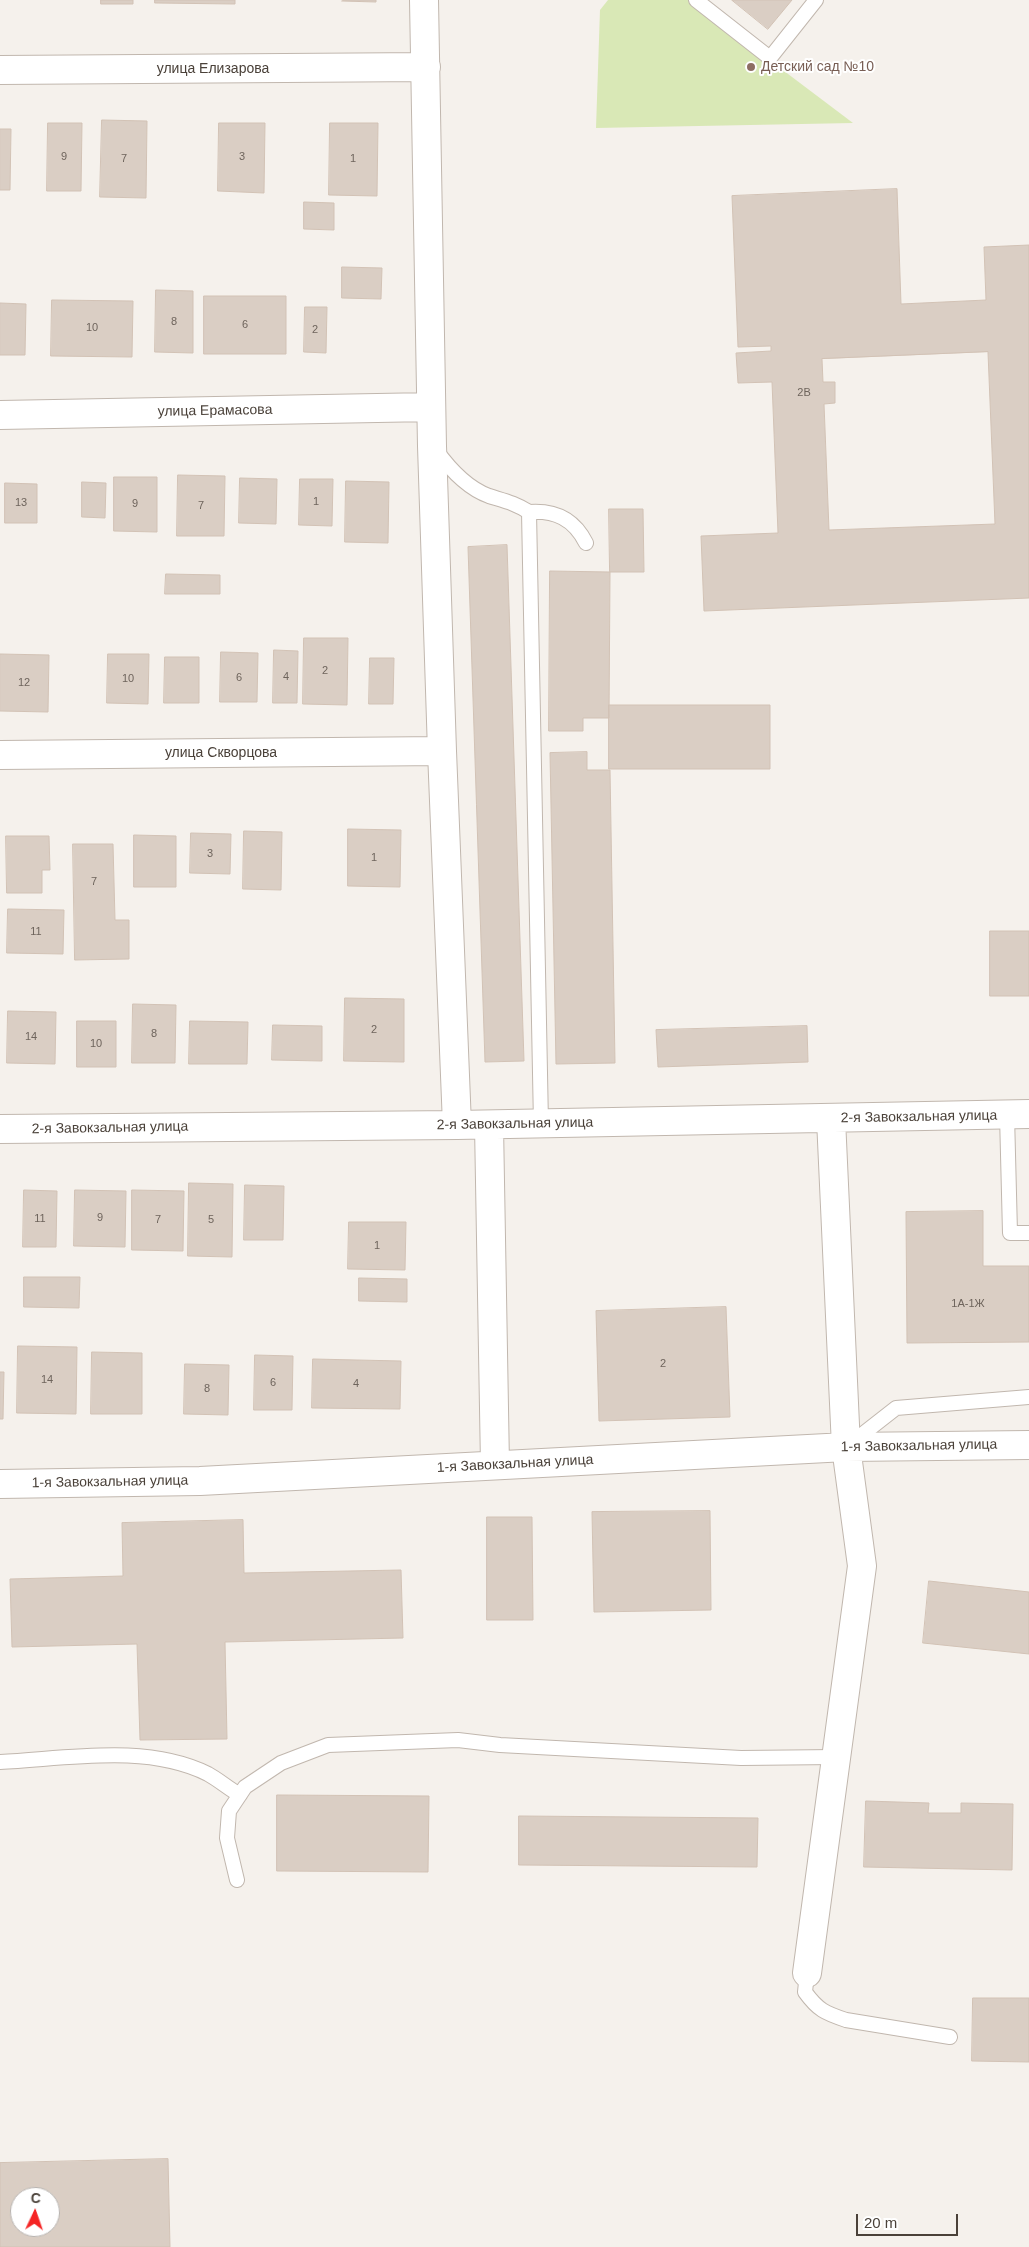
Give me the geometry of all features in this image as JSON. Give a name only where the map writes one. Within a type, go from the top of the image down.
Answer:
[{"type":"street","points":[[424,0],[432,446],[457,1125]]},
{"type":"street","name":"улица Елизарова","points":[[0,70],[426,67]]},
{"type":"street","name":"улица Ерамасова","points":[[0,415],[431,407]]},
{"type":"street","name":"улица Скворцова","points":[[0,755],[442,751]]},
{"type":"street","name":"2-я Завокзальная улица","points":[[0,1130],[541,1124],[1018,1115]]},
{"type":"street","points":[[807,1973],[862,1566],[846,1446],[831,1119]]},
{"type":"street","points":[[489,1124],[495,1466]]},
{"type":"street","name":"1-я Завокзальная улица","points":[[0,1484],[200,1481],[846,1446],[1029,1445]]},
{"type":"lane","points":[[696,0],[770,58],[816,0]]},
{"type":"lane","points":[[432,446],[453,472],[487,496],[511,502],[529,512],[546,511],[563,517],[580,532],[586,543]]},
{"type":"lane","points":[[529,512],[541,1124]]},
{"type":"lane","points":[[1018,1115],[1010,1233],[1029,1233]]},
{"type":"lane","points":[[846,1446],[896,1408],[1029,1397]]},
{"type":"lane","points":[[238,1880],[227,1838],[229,1810],[246,1787],[280,1763],[328,1745],[458,1740],[500,1745],[670,1752],[742,1758],[836,1757]]},
{"type":"lane","points":[[0,1762],[116,1756],[152,1758],[208,1774],[240,1795]]},
{"type":"lane","points":[[807,1973],[805,1992],[817,2008],[829,2014],[846,2020],[950,2037]]},
{"type":"green space","points":[[608,0],[690,0],[853,123],[596,128],[600,10]]},
{"type":"building","points":[[101,0],[133,0],[133,4],[101,4]]},
{"type":"building","points":[[155,0],[235,0],[235,4],[155,3]]},
{"type":"building","points":[[376,0],[376,2],[342,1]]},
{"type":"building","points":[[732,0],[792,0],[768,29]]},
{"type":"building","points":[[102,120],[147,121],[146,198],[100,197]]},
{"type":"building","points":[[48,123],[82,123],[81,191],[47,191]]},
{"type":"building","points":[[219,123],[265,123],[264,193],[218,191]]},
{"type":"building","points":[[330,123],[378,123],[377,196],[329,195]]},
{"type":"building","points":[[0,129],[11,129],[10,190],[0,190]]},
{"type":"building","points":[[897,189],[901,304],[986,300],[984,247],[1029,245],[1029,598],[704,611],[701,536],[778,533],[772,382],[738,383],[736,353],[771,351],[771,346],[738,347],[732,196]],"holes":[[[988,352],[995,524],[829,530],[824,404],[835,403],[835,382],[823,382],[822,359]]]},
{"type":"building","points":[[304,202],[334,203],[334,230],[304,229]]},
{"type":"building","points":[[342,267],[382,268],[381,299],[342,298]]},
{"type":"building","points":[[156,290],[193,291],[193,353],[155,352]]},
{"type":"building","points":[[204,296],[286,296],[286,354],[204,354]]},
{"type":"building","points":[[52,300],[133,301],[132,357],[51,356]]},
{"type":"building","points":[[0,303],[26,304],[25,355],[0,355]]},
{"type":"building","points":[[305,307],[327,307],[326,353],[304,352]]},
{"type":"building","points":[[178,475],[225,476],[224,536],[177,536]]},
{"type":"building","points":[[114,477],[157,477],[157,532],[114,531]]},
{"type":"building","points":[[240,478],[277,479],[276,524],[239,523]]},
{"type":"building","points":[[300,479],[333,479],[332,526],[299,525]]},
{"type":"building","points":[[346,481],[389,482],[388,543],[345,542]]},
{"type":"building","points":[[82,482],[106,483],[105,518],[82,517]]},
{"type":"building","points":[[5,483],[37,484],[37,523],[5,523]]},
{"type":"building","points":[[609,509],[643,509],[644,572],[610,572]]},
{"type":"building","points":[[507,545],[524,1061],[485,1062],[468,547]]},
{"type":"building","points":[[550,571],[610,572],[609,718],[583,718],[583,731],[549,731]]},
{"type":"building","points":[[166,574],[220,575],[220,594],[165,594]]},
{"type":"building","points":[[304,638],[348,638],[347,705],[303,704]]},
{"type":"building","points":[[274,650],[298,651],[297,703],[273,703]]},
{"type":"building","points":[[221,652],[258,653],[257,702],[220,702]]},
{"type":"building","points":[[0,654],[49,655],[48,712],[0,711]]},
{"type":"building","points":[[108,654],[149,654],[148,704],[107,703]]},
{"type":"building","points":[[165,657],[199,657],[199,703],[164,703]]},
{"type":"building","points":[[370,658],[394,658],[393,704],[369,704]]},
{"type":"building","points":[[609,705],[770,705],[770,769],[609,769]]},
{"type":"building","points":[[587,752],[587,770],[610,770],[615,1063],[556,1064],[550,753]]},
{"type":"building","points":[[348,829],[401,830],[400,887],[348,886]]},
{"type":"building","points":[[244,831],[282,832],[281,890],[243,889]]},
{"type":"building","points":[[191,833],[231,834],[230,874],[190,873]]},
{"type":"building","points":[[134,835],[176,836],[176,887],[134,887]]},
{"type":"building","points":[[6,836],[49,836],[50,870],[42,870],[42,893],[7,893]]},
{"type":"building","points":[[73,844],[113,844],[115,920],[129,920],[129,959],[75,960]]},
{"type":"building","points":[[8,909],[64,910],[63,954],[7,953]]},
{"type":"building","points":[[990,931],[1029,931],[1029,996],[990,996]]},
{"type":"building","points":[[345,998],[404,999],[404,1062],[344,1061]]},
{"type":"building","points":[[133,1004],[176,1005],[175,1063],[132,1063]]},
{"type":"building","points":[[8,1011],[56,1012],[55,1064],[7,1063]]},
{"type":"building","points":[[77,1021],[116,1021],[116,1067],[77,1067]]},
{"type":"building","points":[[190,1021],[248,1022],[247,1064],[189,1064]]},
{"type":"building","points":[[273,1025],[322,1026],[322,1061],[272,1060]]},
{"type":"building","points":[[807,1026],[808,1062],[658,1067],[656,1030]]},
{"type":"building","points":[[189,1183],[233,1184],[232,1257],[188,1256]]},
{"type":"building","points":[[245,1185],[284,1186],[283,1240],[244,1240]]},
{"type":"building","points":[[24,1190],[57,1191],[56,1247],[23,1247]]},
{"type":"building","points":[[75,1190],[126,1191],[125,1247],[74,1246]]},
{"type":"building","points":[[132,1190],[184,1191],[183,1251],[132,1250]]},
{"type":"building","points":[[983,1211],[983,1266],[1029,1266],[1029,1342],[907,1343],[906,1212]]},
{"type":"building","points":[[349,1222],[406,1222],[405,1270],[348,1269]]},
{"type":"building","points":[[24,1277],[80,1277],[79,1308],[24,1307]]},
{"type":"building","points":[[359,1278],[407,1279],[407,1302],[359,1301]]},
{"type":"building","points":[[726,1307],[730,1417],[599,1421],[596,1311]]},
{"type":"building","points":[[18,1346],[77,1347],[76,1414],[17,1413]]},
{"type":"building","points":[[92,1352],[142,1353],[142,1414],[91,1414]]},
{"type":"building","points":[[255,1355],[293,1356],[292,1410],[254,1410]]},
{"type":"building","points":[[313,1359],[401,1361],[400,1409],[312,1408]]},
{"type":"building","points":[[185,1364],[229,1365],[228,1415],[184,1414]]},
{"type":"building","points":[[0,1372],[4,1372],[3,1419],[0,1419]]},
{"type":"building","points":[[710,1511],[711,1610],[594,1612],[592,1512]]},
{"type":"building","points":[[487,1517],[532,1517],[533,1620],[487,1620]]},
{"type":"building","points":[[243,1520],[244,1573],[401,1570],[403,1638],[225,1642],[227,1739],[140,1740],[137,1644],[12,1647],[10,1579],[123,1576],[122,1523]]},
{"type":"building","points":[[929,1581],[1029,1592],[1029,1654],[923,1643]]},
{"type":"building","points":[[277,1795],[429,1796],[428,1872],[277,1871]]},
{"type":"building","points":[[866,1801],[929,1803],[928,1813],[961,1813],[961,1803],[1013,1804],[1012,1870],[864,1867]]},
{"type":"building","points":[[519,1816],[758,1818],[757,1867],[519,1865]]},
{"type":"building","points":[[973,1998],[1029,1998],[1029,2062],[972,2061]]},
{"type":"building","points":[[168,2159],[170,2247],[0,2247],[0,2163]]},
{"type":"place","name":"Детский сад №10","points":[[751,67]]}]
